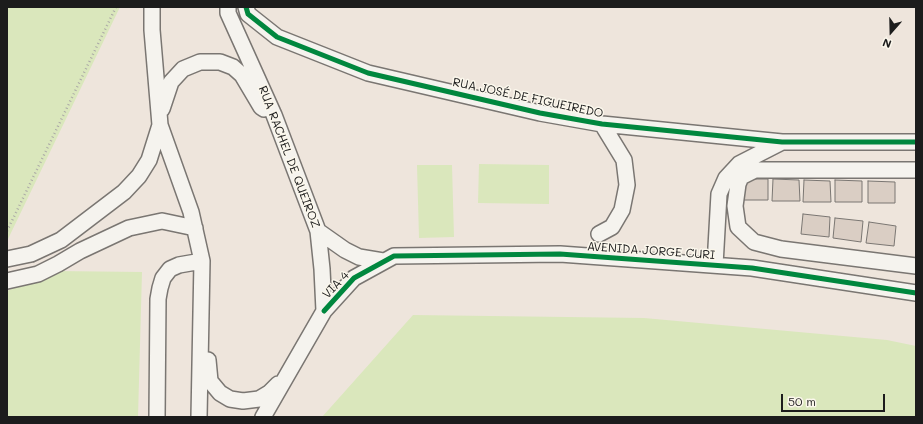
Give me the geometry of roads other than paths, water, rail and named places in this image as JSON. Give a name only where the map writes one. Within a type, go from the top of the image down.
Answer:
[{"type":"street","points":[[152,7],[152,30],[160,120],[196,228],[202,261],[199,417]]},
{"type":"street","name":"RUA RACHEL DE QUEIROZ","points":[[228,7],[228,13],[274,115],[318,231],[324,311]]},
{"type":"street","name":"RUA JOSÉ DE FIGUEIREDO","points":[[247,11],[277,37],[368,73],[540,113],[602,124],[782,142],[916,142]]},
{"type":"street","points":[[7,259],[31,254],[60,240],[124,192],[139,176],[149,160],[171,82],[183,69],[200,62],[220,62],[233,67],[242,75],[261,107],[274,115]]},
{"type":"street","points":[[599,234],[612,227],[622,210],[627,185],[624,160],[602,124]]},
{"type":"street","points":[[715,265],[719,194],[726,178],[738,164],[782,142]]},
{"type":"street","points":[[916,170],[755,170],[741,177],[738,184],[735,206],[738,227],[754,242],[781,249],[916,266]]},
{"type":"street","points":[[12,280],[38,274],[80,251],[129,228],[162,221],[196,228]]},
{"type":"street","name":"VIA 4","points":[[318,231],[345,250],[359,257],[383,261]]},
{"type":"street","name":"AVENIDA JORGE CURI","points":[[383,261],[394,256],[560,254],[752,268],[916,293]]},
{"type":"street","points":[[157,417],[158,299],[160,288],[163,278],[170,269],[202,261]]},
{"type":"street","name":"VIA 4","points":[[324,311],[354,278],[383,261]]},
{"type":"street","points":[[263,417],[324,311]]},
{"type":"street","points":[[200,346],[208,356],[210,381],[220,393],[230,399],[243,401],[259,399],[269,393],[288,374]]}]
